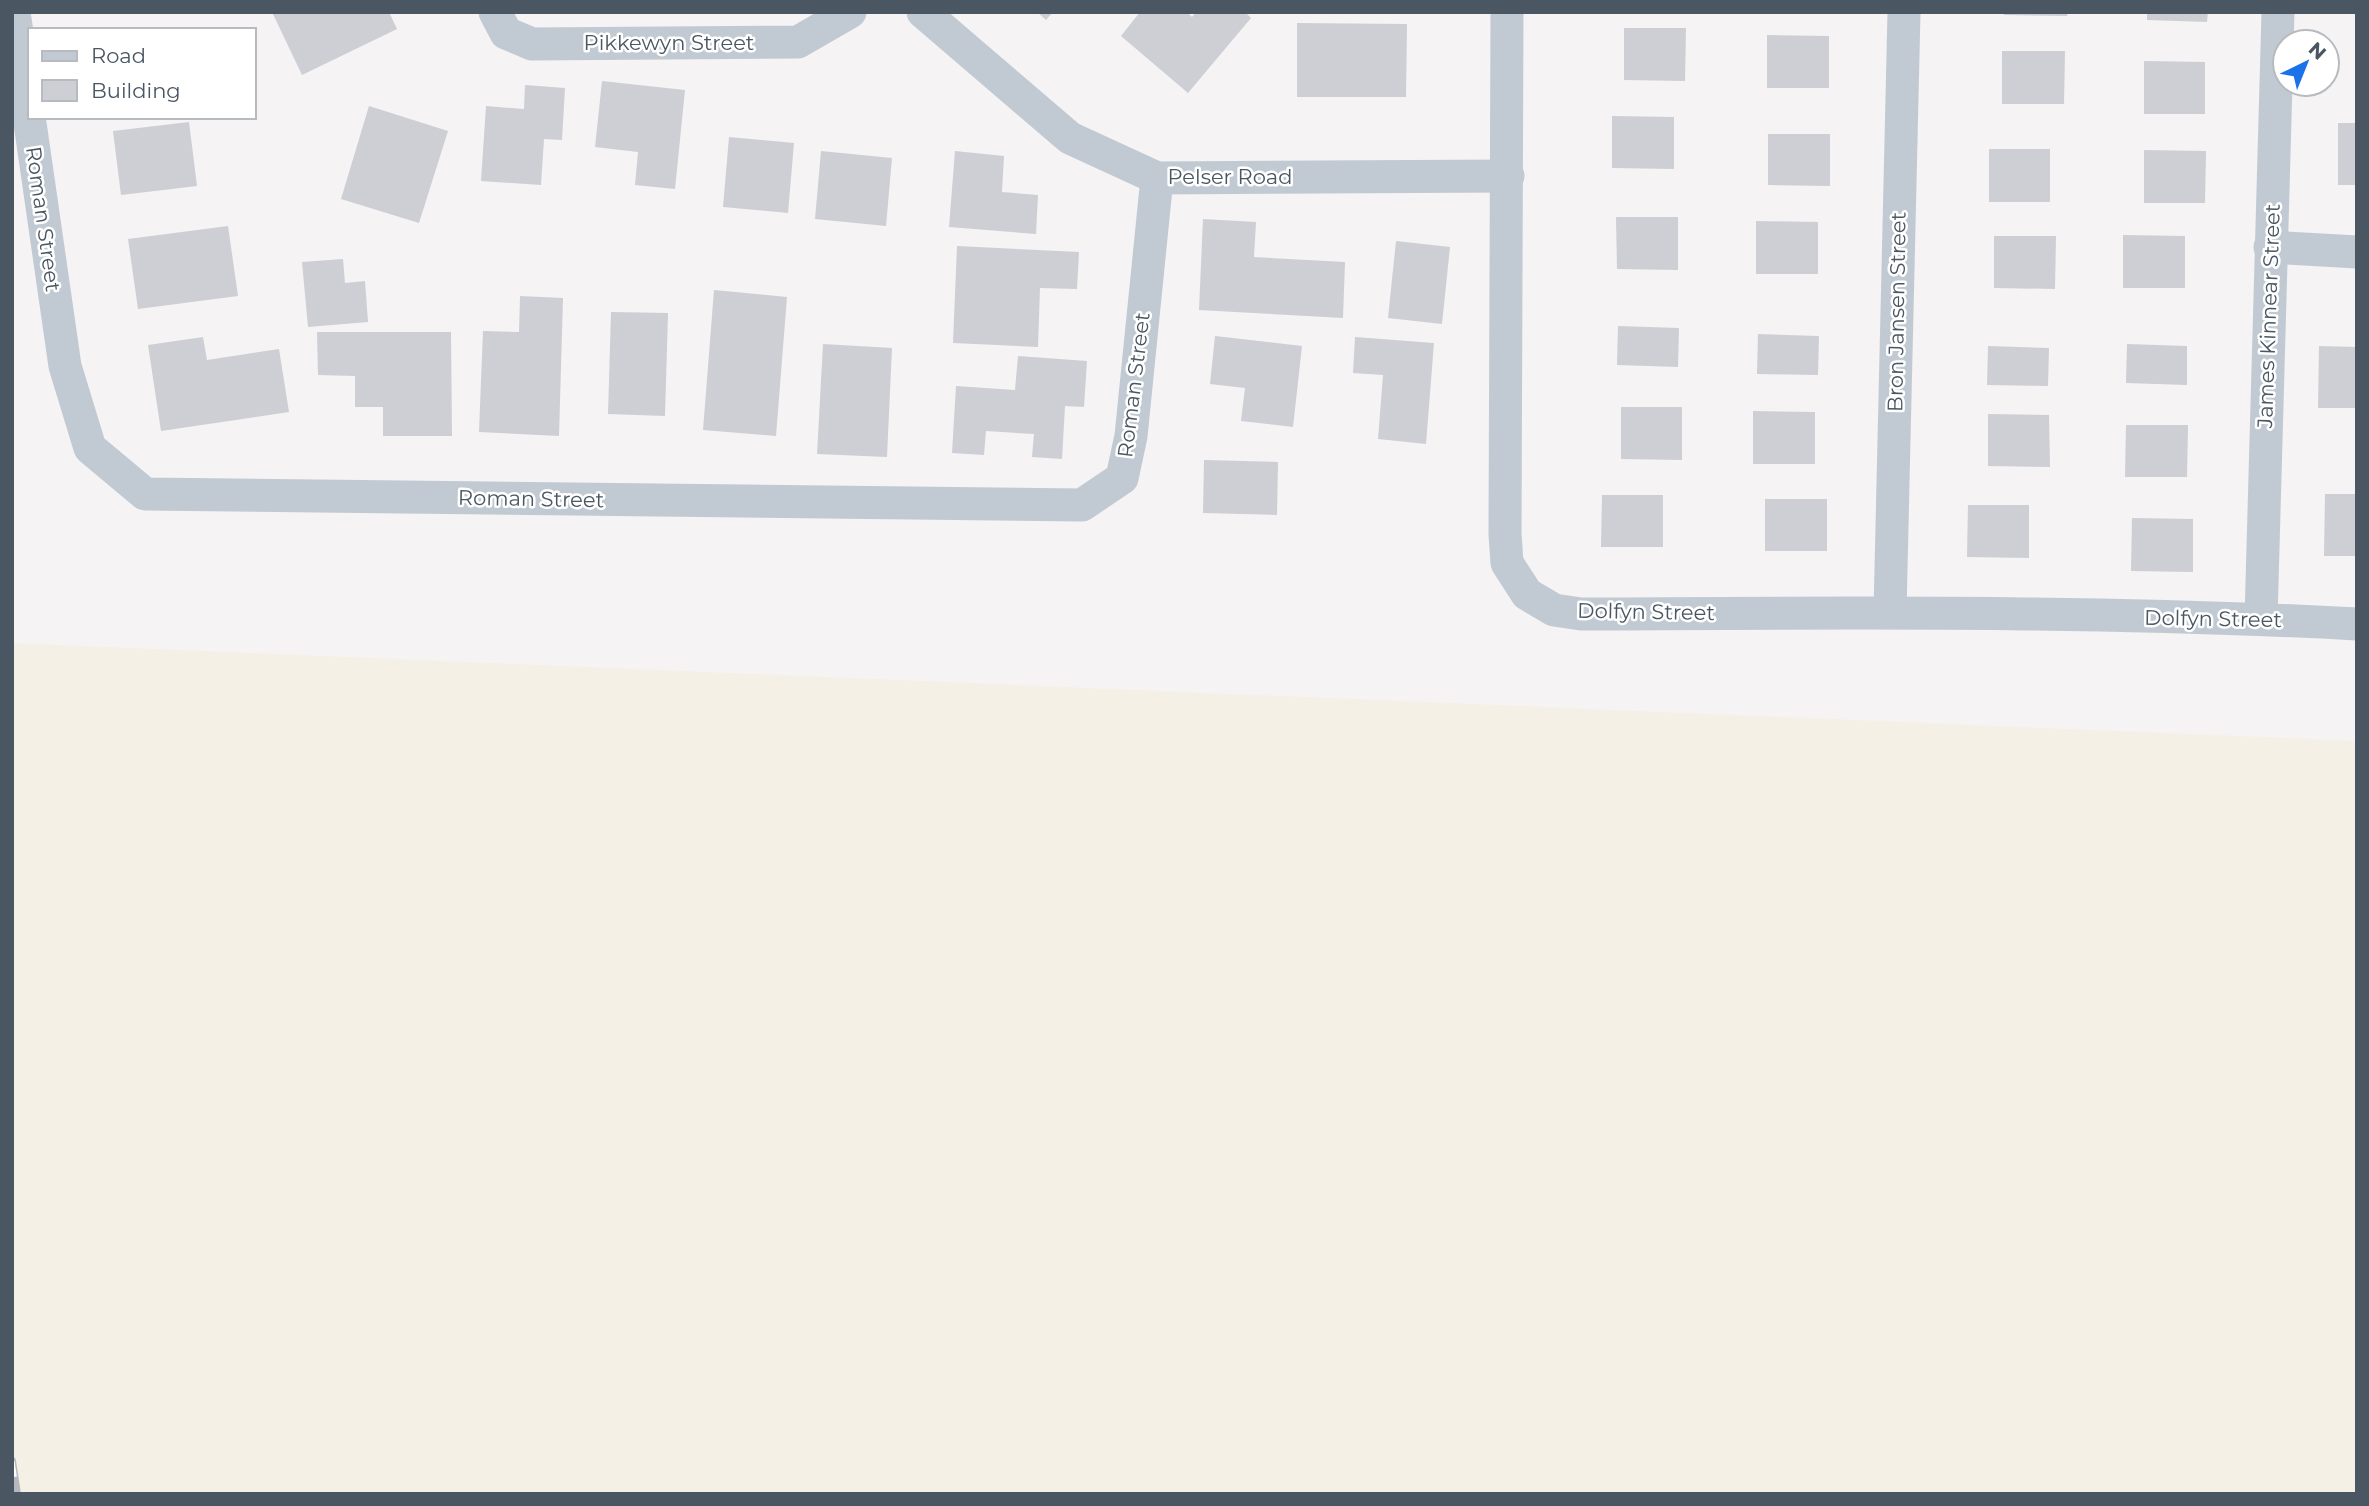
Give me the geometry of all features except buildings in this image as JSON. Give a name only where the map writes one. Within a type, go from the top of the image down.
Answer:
[{"type":"street","name":"Roman Street","points":[[14,12],[28,109]]},
{"type":"street","name":"Pikkewyn Street","points":[[495,12],[506,33],[532,44],[798,42],[850,12]]},
{"type":"street","name":"Pelser Road","points":[[923,12],[1070,138],[1157,178],[1508,176]]},
{"type":"street","name":"Dolfyn Street","points":[[1507,12],[1505,534],[1507,563],[1527,594],[1554,610],[1581,614],[1890,612],[2261,619],[2357,624]]},
{"type":"street","name":"Bron Jansen Street","points":[[1890,612],[1904,12]]},
{"type":"street","name":"James Kinnear Street","points":[[2261,619],[2278,12]]},
{"type":"street","name":"Roman Street","points":[[29,119],[65,366],[90,449],[145,494],[1082,505],[1122,478],[1131,436],[1157,178]]},
{"type":"street","points":[[2270,247],[2357,252]]},
{"type":"sand","points":[[12,643],[2357,741],[2357,1494],[12,1494]]},
{"type":"railway","points":[[12,1461],[17,1494]]}]
